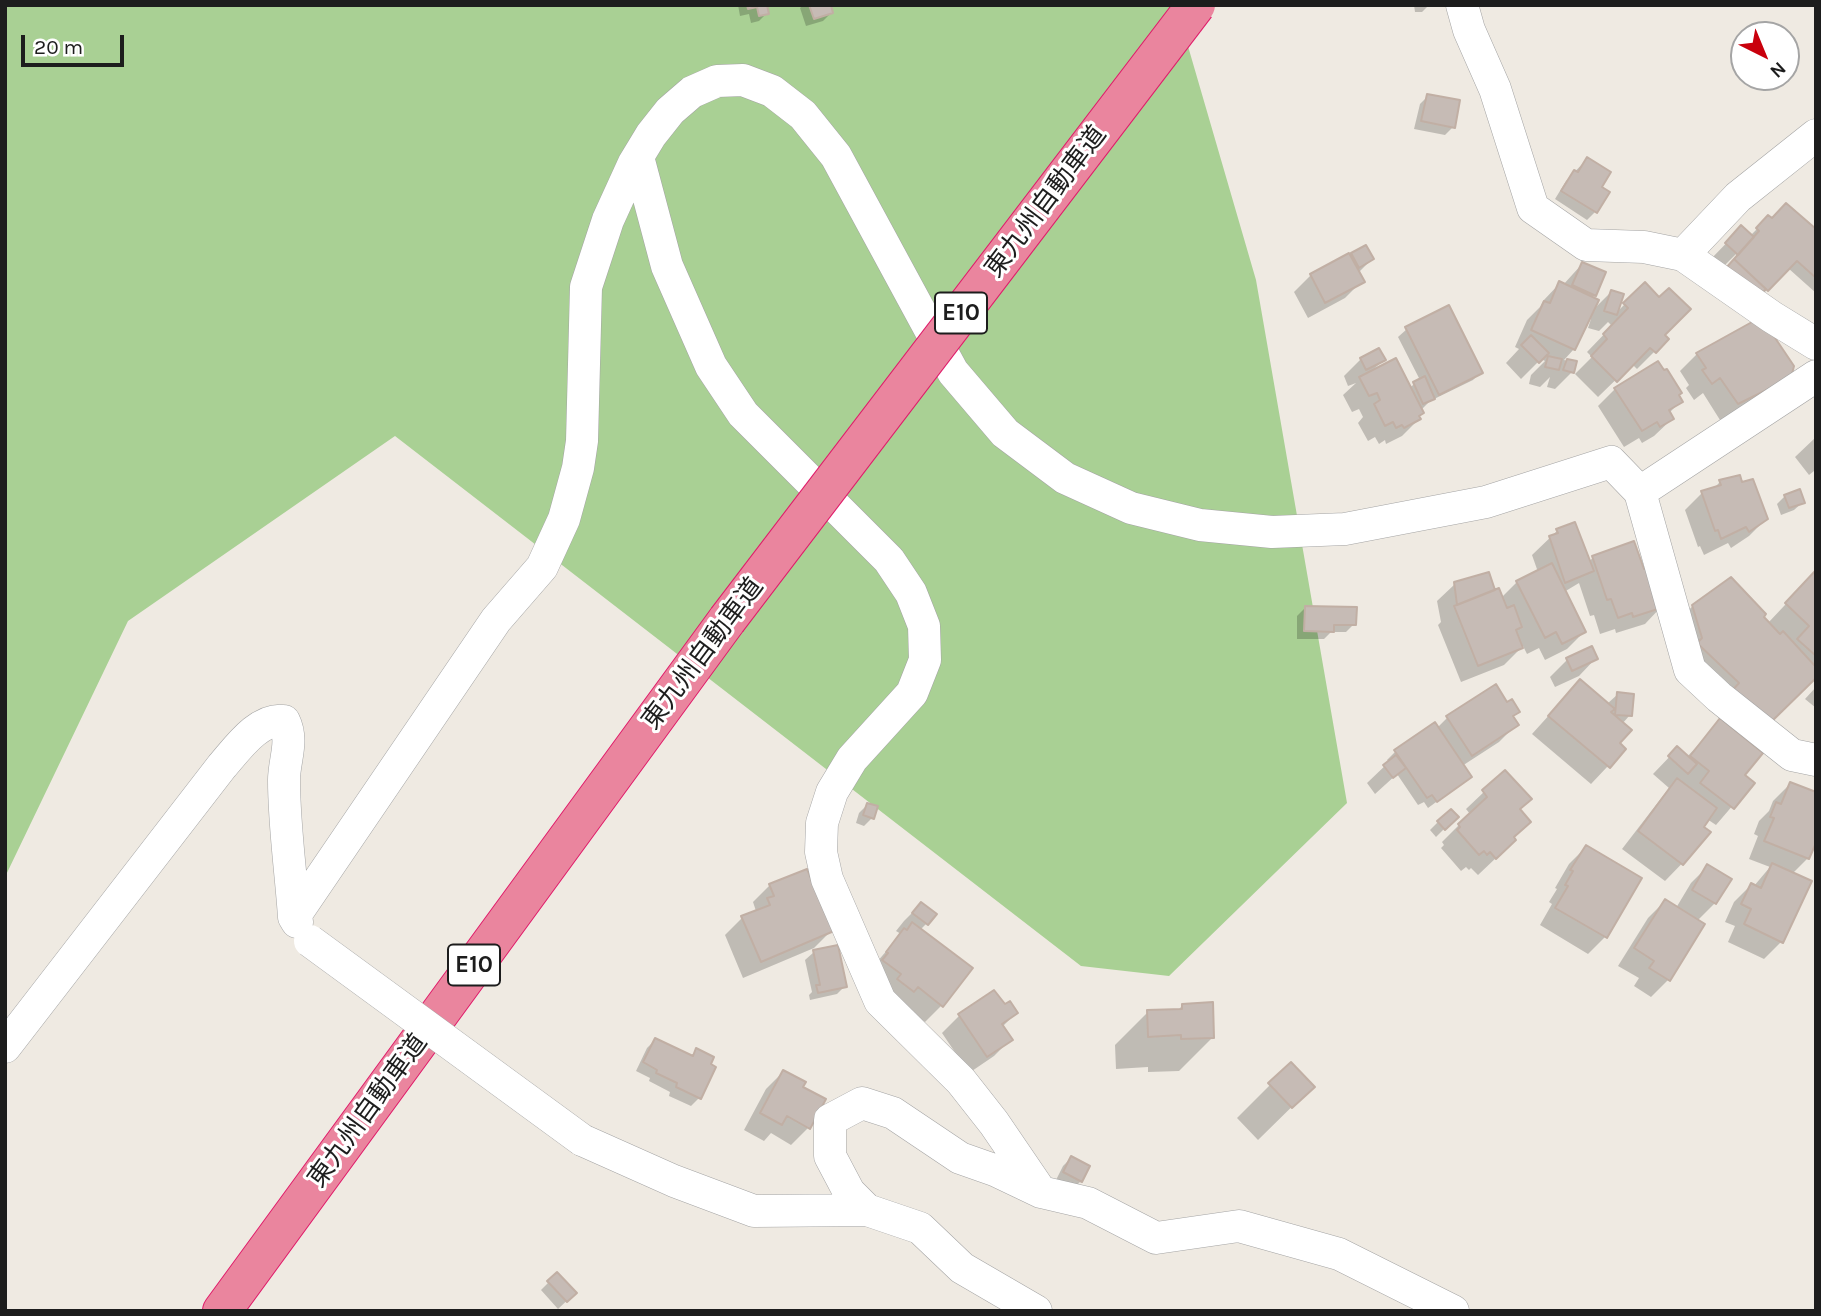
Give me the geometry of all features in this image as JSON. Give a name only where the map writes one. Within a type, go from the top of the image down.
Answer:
[{"type":"highway","name":"東九州自動車道","points":[[222,1311],[727,620],[1196,5]]},
{"type":"street","points":[[1462,5],[1469,30],[1495,89],[1533,208],[1586,245],[1644,247],[1683,255],[1816,344]]},
{"type":"street","points":[[302,929],[496,620],[542,567],[564,519],[578,468],[582,441],[586,287],[608,220],[638,157],[670,111],[692,92],[717,81],[743,80],[772,91],[803,115],[836,156],[953,372],[1005,433],[1065,478],[1131,508],[1200,525],[1272,532],[1345,529],[1486,502],[1611,461],[1640,492],[1690,670],[1792,755],[1816,760]]},
{"type":"street","points":[[1683,255],[1738,197],[1816,135]]},
{"type":"street","points":[[638,157],[667,266],[712,366],[743,414],[889,560],[916,604],[924,626],[925,660],[912,693],[852,759],[832,792],[822,823],[821,852],[827,879],[880,1001],[961,1081],[994,1123],[1041,1192]]},
{"type":"street","points":[[1640,492],[1816,376]]},
{"type":"street","points":[[5,1047],[222,766],[251,735],[275,720],[284,721],[288,730],[289,749],[284,778],[302,929],[582,1140],[674,1181],[754,1211],[867,1210],[920,1228],[962,1268],[1036,1311]]},
{"type":"street","points":[[867,1210],[849,1192],[830,1156],[830,1120],[862,1102],[894,1113],[960,1158],[997,1171],[1041,1192],[1088,1203],[1156,1238],[1239,1226],[1339,1254],[1453,1311]]},
{"type":"green space","points":[[5,5],[1176,5],[1256,280],[1347,803],[1169,976],[1081,966],[395,436],[128,621],[5,877]]},
{"type":"building","points":[[747,5],[767,5],[769,14],[759,16],[757,7],[748,9]]},
{"type":"building","points":[[809,5],[831,5],[833,13],[814,19]]},
{"type":"building","points":[[1427,94],[1460,100],[1455,128],[1421,121]]},
{"type":"building","points":[[1587,157],[1611,172],[1602,187],[1610,192],[1597,213],[1561,191],[1574,170],[1578,172]]},
{"type":"building","points":[[1786,203],[1816,229],[1816,278],[1797,261],[1768,291],[1734,259],[1759,231],[1756,228],[1768,215],[1772,218]]},
{"type":"building","points":[[1741,225],[1754,237],[1738,255],[1725,243]]},
{"type":"building","points":[[1366,245],[1374,259],[1359,268],[1351,253]]},
{"type":"building","points":[[1349,253],[1365,282],[1325,303],[1310,274]]},
{"type":"building","points":[[1734,259],[1766,289],[1763,292],[1726,268]]},
{"type":"building","points":[[1582,262],[1606,272],[1596,296],[1572,285]]},
{"type":"building","points":[[1559,281],[1599,300],[1575,350],[1531,330],[1544,301],[1550,303]]},
{"type":"building","points":[[1645,282],[1659,297],[1669,288],[1691,309],[1665,335],[1669,339],[1656,353],[1650,348],[1617,382],[1591,356],[1607,339],[1603,334],[1628,308],[1623,303]]},
{"type":"building","points":[[1611,290],[1624,294],[1617,315],[1604,311]]},
{"type":"building","points":[[1449,305],[1483,373],[1439,395],[1405,327]]},
{"type":"building","points":[[1761,317],[1794,366],[1791,378],[1738,404],[1720,378],[1712,384],[1702,370],[1706,368],[1696,353]]},
{"type":"building","points":[[1531,335],[1549,353],[1539,363],[1521,345]]},
{"type":"building","points":[[1379,348],[1386,360],[1366,370],[1360,358]]},
{"type":"building","points":[[1548,356],[1562,359],[1559,370],[1545,367]]},
{"type":"building","points":[[1396,358],[1424,413],[1419,416],[1421,419],[1404,428],[1402,425],[1396,428],[1393,422],[1385,426],[1374,404],[1380,400],[1377,393],[1369,396],[1359,377]]},
{"type":"building","points":[[1567,359],[1577,361],[1574,373],[1563,370]]},
{"type":"building","points":[[1658,361],[1664,370],[1667,369],[1682,393],[1679,395],[1683,402],[1669,410],[1674,419],[1660,427],[1657,422],[1642,431],[1614,388]]},
{"type":"building","points":[[1425,376],[1435,399],[1423,404],[1413,382]]},
{"type":"building","points":[[1740,475],[1742,482],[1753,479],[1768,519],[1749,532],[1746,527],[1721,539],[1718,530],[1715,531],[1701,491],[1721,485],[1719,480]]},
{"type":"building","points":[[1800,489],[1805,503],[1789,508],[1784,495]]},
{"type":"building","points":[[1575,522],[1594,571],[1565,583],[1549,536],[1558,533],[1556,529]]},
{"type":"building","points":[[1634,541],[1644,569],[1648,568],[1664,607],[1633,617],[1632,613],[1618,618],[1611,599],[1607,600],[1592,556]]},
{"type":"building","points":[[1552,563],[1586,632],[1562,644],[1556,632],[1545,638],[1516,581]]},
{"type":"building","points":[[1816,570],[1816,656],[1797,639],[1809,626],[1785,603]]},
{"type":"building","points":[[1489,572],[1495,590],[1457,605],[1454,582]]},
{"type":"building","points":[[1731,577],[1766,614],[1764,617],[1780,634],[1783,631],[1816,667],[1816,678],[1766,727],[1730,693],[1739,683],[1697,643],[1702,638],[1692,605]]},
{"type":"building","points":[[1499,588],[1507,608],[1514,605],[1522,627],[1516,630],[1523,648],[1478,666],[1454,606]]},
{"type":"building","points":[[1305,606],[1357,607],[1356,625],[1334,625],[1334,632],[1304,631]]},
{"type":"building","points":[[1592,646],[1598,659],[1572,671],[1566,658]]},
{"type":"building","points":[[1580,679],[1615,709],[1611,712],[1632,730],[1620,743],[1626,749],[1610,768],[1548,716]]},
{"type":"building","points":[[1496,684],[1507,702],[1512,699],[1520,712],[1513,716],[1519,725],[1472,756],[1446,716]]},
{"type":"building","points":[[1617,692],[1634,694],[1632,716],[1615,715]]},
{"type":"building","points":[[1720,718],[1763,753],[1745,775],[1755,783],[1734,809],[1700,783],[1709,771],[1690,756]]},
{"type":"building","points":[[1435,722],[1472,777],[1437,802],[1432,795],[1427,798],[1394,750]]},
{"type":"building","points":[[1677,746],[1697,764],[1688,774],[1668,756]]},
{"type":"building","points":[[1396,755],[1406,768],[1393,778],[1383,765]]},
{"type":"building","points":[[1505,770],[1532,799],[1520,809],[1531,822],[1496,859],[1490,852],[1487,855],[1484,851],[1479,855],[1457,830],[1460,827],[1458,824],[1487,797],[1482,790]]},
{"type":"building","points":[[1677,778],[1717,808],[1704,827],[1711,832],[1683,865],[1638,831]]},
{"type":"building","points":[[1790,782],[1816,792],[1816,843],[1809,859],[1764,841],[1774,818],[1770,817],[1776,802],[1781,804]]},
{"type":"building","points":[[867,803],[878,806],[874,819],[863,815]]},
{"type":"building","points":[[1451,809],[1459,817],[1445,830],[1437,821]]},
{"type":"building","points":[[1586,845],[1642,878],[1607,938],[1555,908],[1568,886],[1565,885],[1573,871],[1570,870]]},
{"type":"building","points":[[1772,863],[1812,881],[1783,943],[1744,924],[1751,909],[1741,904],[1751,883],[1761,888]]},
{"type":"building","points":[[1707,864],[1732,879],[1716,904],[1692,890]]},
{"type":"building","points":[[807,869],[834,931],[761,962],[741,916],[770,905],[767,898],[774,896],[769,884]]},
{"type":"building","points":[[1665,899],[1705,924],[1670,981],[1649,968],[1654,961],[1634,948]]},
{"type":"building","points":[[921,902],[937,914],[928,925],[912,913]]},
{"type":"building","points":[[912,922],[973,968],[943,1007],[918,987],[914,992],[897,979],[901,974],[882,960],[904,928],[907,930]]},
{"type":"building","points":[[838,945],[847,987],[818,993],[816,985],[820,985],[813,950]]},
{"type":"building","points":[[994,990],[1005,1004],[1010,1001],[1018,1013],[1002,1024],[1013,1040],[987,1057],[958,1014]]},
{"type":"building","points":[[1213,1002],[1214,1038],[1181,1039],[1181,1035],[1148,1037],[1147,1010],[1182,1009],[1182,1004]]},
{"type":"building","points":[[655,1038],[693,1056],[696,1048],[714,1057],[711,1064],[716,1067],[701,1099],[676,1087],[677,1083],[656,1073],[657,1070],[643,1062]]},
{"type":"building","points":[[1291,1062],[1315,1087],[1292,1108],[1268,1083]]},
{"type":"building","points":[[783,1070],[806,1082],[803,1087],[826,1099],[810,1129],[787,1116],[782,1125],[760,1113]]},
{"type":"building","points":[[1071,1156],[1090,1166],[1082,1182],[1063,1172]]},
{"type":"building","points":[[557,1272],[577,1293],[567,1302],[547,1281]]}]
